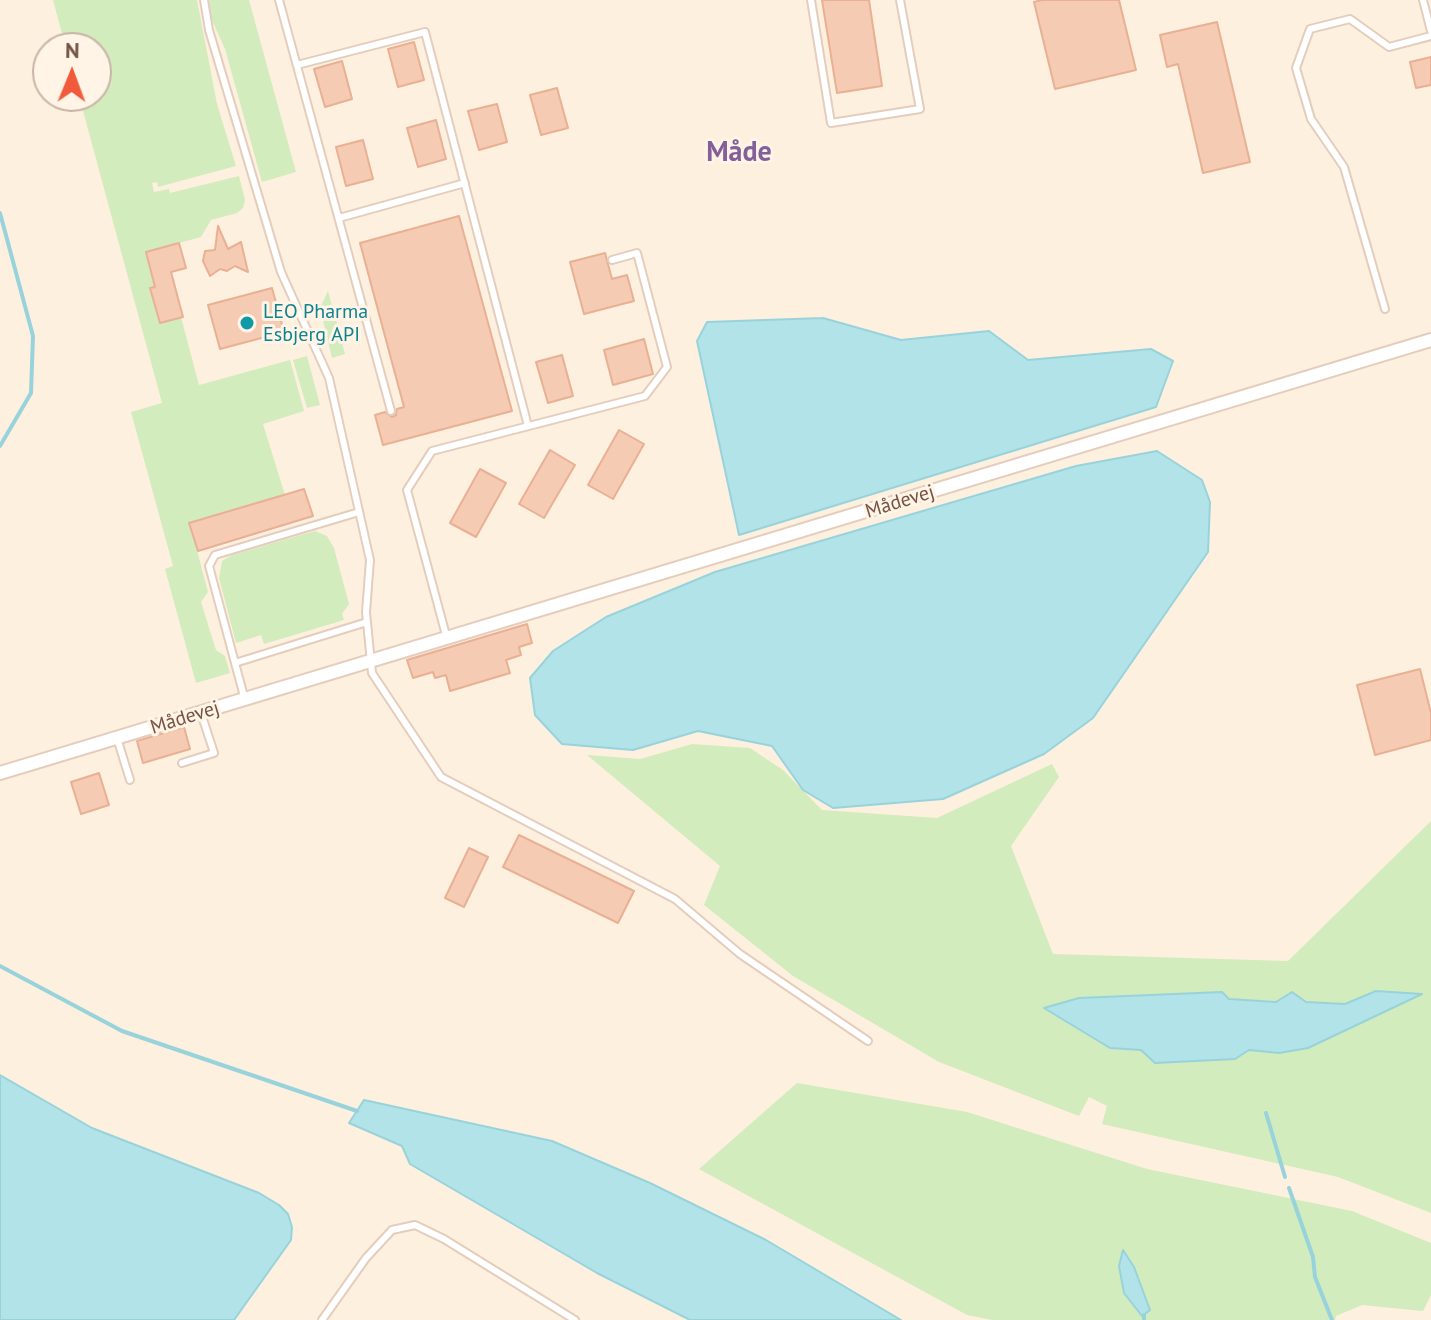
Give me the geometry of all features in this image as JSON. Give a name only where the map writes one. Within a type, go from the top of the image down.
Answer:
[{"type":"street","name":"Mådevej","points":[[0,773],[1431,340]]},
{"type":"lane","points":[[204,0],[209,30],[281,272],[329,378],[370,560],[367,622],[372,673],[441,777],[675,899],[740,954],[868,1041]]},
{"type":"lane","points":[[279,0],[391,411]]},
{"type":"lane","points":[[811,0],[831,123],[920,109],[900,0]]},
{"type":"lane","points":[[1385,309],[1344,167],[1311,119],[1296,68],[1310,29],[1350,19],[1389,47],[1431,34],[1423,0]]},
{"type":"lane","points":[[297,65],[425,32],[528,426]]},
{"type":"lane","points":[[339,218],[465,183]]},
{"type":"lane","points":[[447,639],[407,490],[432,451],[645,396],[667,367],[637,253],[612,260]]},
{"type":"lane","points":[[245,700],[209,566],[215,555],[359,512]]},
{"type":"lane","points":[[235,663],[367,622]]},
{"type":"lane","points":[[182,763],[214,753],[201,713]]},
{"type":"lane","points":[[117,738],[130,780]]},
{"type":"lane","points":[[322,1320],[366,1258],[392,1230],[415,1225],[444,1239],[575,1320]]},
{"type":"green space","points":[[53,0],[197,0],[217,104],[236,166],[158,187],[157,182],[152,183],[154,192],[169,189],[170,193],[239,176],[245,200],[243,208],[237,213],[211,220],[201,237],[146,252],[152,277],[172,272],[174,282],[150,289],[160,323],[181,317],[199,385],[290,360],[304,411],[263,424],[285,495],[190,524],[208,592],[201,602],[216,650],[225,656],[230,673],[196,683],[165,569],[173,566],[131,412],[162,403],[83,112],[112,112],[112,32],[62,32]]},
{"type":"green space","points":[[209,0],[249,0],[296,172],[262,182],[225,49],[211,18]]},
{"type":"green space","points":[[328,291],[345,354],[332,358],[320,308]]},
{"type":"green space","points":[[307,356],[320,405],[307,408],[293,360]]},
{"type":"green space","points":[[315,531],[327,536],[334,548],[349,604],[342,614],[344,620],[264,644],[261,635],[236,643],[219,578],[222,561],[232,555]]},
{"type":"green space","points":[[692,744],[750,748],[783,770],[822,810],[937,818],[1052,764],[1059,777],[1011,846],[1053,954],[1288,961],[1431,821],[1431,1213],[1338,1177],[1102,1124],[1107,1106],[1089,1097],[1079,1116],[939,1062],[793,976],[704,905],[720,866],[587,755],[640,759]],"holes":[[[1376,991],[1420,994],[1308,1048],[1279,1053],[1249,1050],[1155,1063],[1141,1050],[1045,1008],[1079,998],[1222,992],[1229,999],[1345,1004]]]},
{"type":"green space","points":[[797,1083],[967,1112],[1147,1169],[1352,1211],[1431,1243],[1431,1295],[1423,1311],[1362,1305],[1336,1316],[1335,1320],[992,1320],[967,1315],[699,1169]]},
{"type":"water","points":[[823,318],[901,340],[989,331],[1028,360],[1151,349],[1173,361],[1156,407],[739,535],[697,341],[707,322]]},
{"type":"water","points":[[1157,451],[1202,480],[1210,502],[1208,552],[1093,718],[1044,754],[943,799],[833,808],[803,790],[772,746],[698,731],[633,750],[562,744],[535,715],[530,678],[553,651],[606,617],[715,572],[1076,466]]},
{"type":"water","points":[[1376,991],[1422,994],[1308,1048],[1279,1053],[1249,1050],[1235,1059],[1155,1063],[1141,1050],[1110,1048],[1044,1008],[1079,998],[1222,992],[1229,999],[1276,1002],[1292,992],[1306,1002],[1345,1004]]},
{"type":"water","points":[[0,1075],[92,1128],[259,1193],[288,1214],[292,1227],[291,1240],[234,1320],[0,1320]]},
{"type":"water","points":[[364,1100],[552,1141],[650,1183],[766,1240],[901,1320],[690,1320],[597,1273],[410,1164],[402,1146],[349,1123]]},
{"type":"water","points":[[1123,1250],[1134,1267],[1150,1310],[1142,1316],[1124,1293],[1119,1266]]},
{"type":"building","points":[[822,0],[869,0],[882,86],[837,93]]},
{"type":"building","points":[[1119,0],[1136,70],[1055,89],[1034,2]]},
{"type":"building","points":[[1217,22],[1250,162],[1203,173],[1178,64],[1167,67],[1160,35]]},
{"type":"building","points":[[414,42],[424,80],[398,87],[388,49]]},
{"type":"building","points":[[1431,57],[1431,85],[1416,88],[1410,62]]},
{"type":"building","points":[[342,61],[352,99],[325,107],[314,69]]},
{"type":"building","points":[[557,88],[568,128],[541,135],[530,95]]},
{"type":"building","points":[[497,104],[507,142],[479,150],[468,111]]},
{"type":"building","points":[[436,120],[446,159],[418,167],[407,128]]},
{"type":"building","points":[[363,140],[373,179],[346,186],[336,147]]},
{"type":"building","points":[[459,216],[512,411],[383,445],[375,415],[385,412],[392,417],[397,409],[404,407],[360,243]]},
{"type":"building","points":[[218,226],[228,249],[241,242],[248,272],[235,266],[227,271],[220,269],[210,276],[203,261],[205,251],[215,250]]},
{"type":"building","points":[[179,243],[186,268],[171,272],[183,317],[160,323],[150,288],[155,287],[146,252]]},
{"type":"building","points":[[605,253],[612,279],[627,275],[634,301],[584,314],[570,262]]},
{"type":"building","name":"LEO Pharma Esbjerg API","points":[[272,288],[284,332],[220,349],[208,305]]},
{"type":"building","points":[[644,339],[653,374],[613,385],[604,350]]},
{"type":"building","points":[[562,355],[573,396],[548,403],[536,362]]},
{"type":"building","points":[[619,430],[644,444],[613,499],[588,485]]},
{"type":"building","points":[[550,450],[575,465],[544,518],[519,504]]},
{"type":"building","points":[[480,469],[506,483],[476,537],[450,523]]},
{"type":"building","points":[[304,489],[313,516],[198,551],[189,523]]},
{"type":"building","points":[[527,624],[532,643],[519,647],[521,655],[506,660],[510,673],[450,691],[446,675],[435,678],[433,672],[413,678],[407,660]]},
{"type":"building","points":[[1420,669],[1431,713],[1431,740],[1375,755],[1357,685]]},
{"type":"building","points":[[184,727],[190,749],[143,763],[137,741]]},
{"type":"building","points":[[99,773],[109,805],[81,814],[71,782]]},
{"type":"building","points":[[519,835],[634,891],[618,923],[503,867]]},
{"type":"building","points":[[469,848],[488,857],[464,907],[445,898]]},
{"type":"waterway","points":[[0,213],[33,336],[31,393],[0,446]]},
{"type":"waterway","points":[[0,966],[122,1031],[357,1111]]},
{"type":"waterway","points":[[1266,1113],[1285,1177]]},
{"type":"waterway","points":[[1289,1188],[1313,1257],[1315,1277],[1332,1320]]},
{"type":"waterway","points":[[1144,1315],[1144,1320]]},
{"type":"place","name":"LEO Pharma Esbjerg API","points":[[247,323]]},
{"type":"district","name":"Måde","points":[[739,153]]}]
